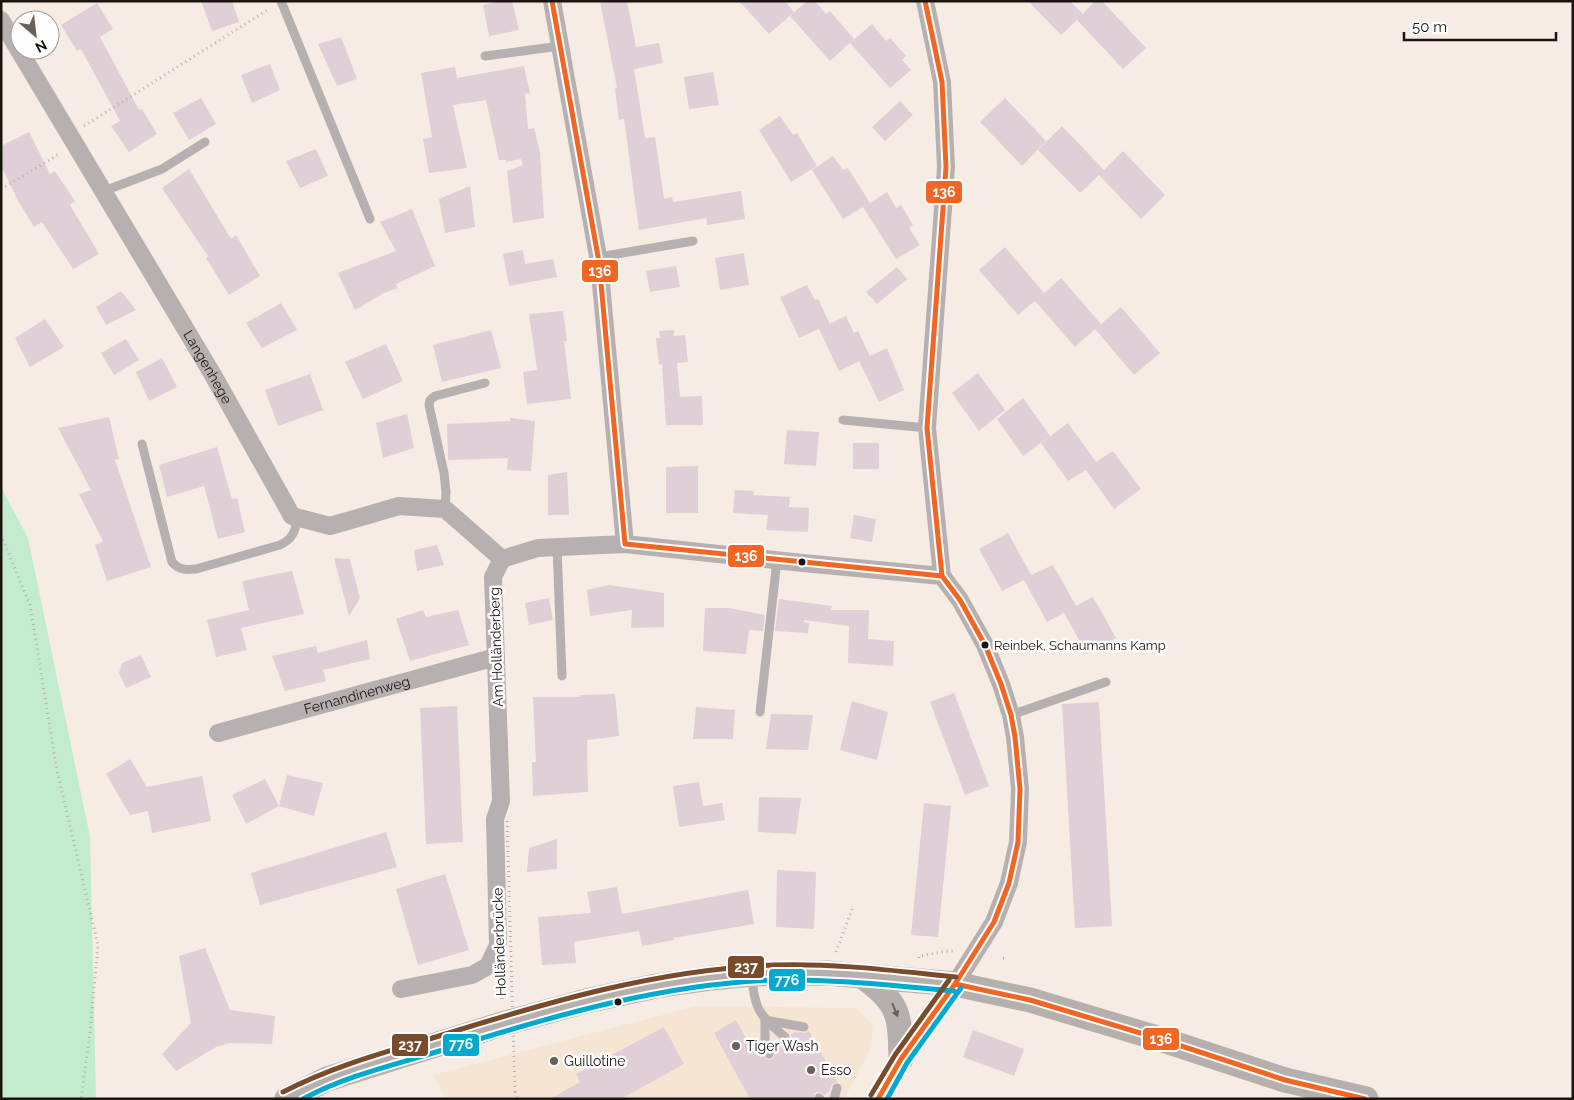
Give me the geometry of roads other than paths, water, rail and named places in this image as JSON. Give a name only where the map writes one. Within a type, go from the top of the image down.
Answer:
[{"type":"main road","points":[[287,1099],[327,1079],[502,1024],[586,1001],[656,986],[752,974],[827,973],[955,984],[1030,1000],[1157,1038],[1285,1080],[1366,1099]]},
{"type":"main road","points":[[862,976],[888,996],[896,1011],[900,1030],[901,1059]]},
{"type":"street","points":[[552,1],[599,257],[626,544]]},
{"type":"street","points":[[878,1099],[901,1059],[955,984],[994,922],[1010,883],[1018,842],[1020,789],[1015,737],[1002,684],[985,645],[960,600],[942,576],[927,428],[946,166],[942,82],[925,1]]},
{"type":"street","name":"Langenhege","points":[[1,20],[213,374],[292,516],[298,518]]},
{"type":"street","points":[[298,518],[330,526],[399,506],[445,509],[502,559],[538,548],[626,544],[942,576]]},
{"type":"street","name":"Am Holländerberg","points":[[401,989],[472,975],[488,966],[498,945],[495,819],[500,801],[493,577],[502,559]]},
{"type":"street","name":"Fernandinenweg","points":[[218,733],[496,657]]},
{"type":"lane","points":[[281,1],[370,219]]},
{"type":"lane","points":[[485,56],[560,46]]},
{"type":"lane","points":[[104,191],[162,169],[205,142]]},
{"type":"lane","points":[[599,257],[694,241]]},
{"type":"lane","points":[[445,509],[446,492],[429,405],[430,400],[434,396],[485,382]]},
{"type":"lane","points":[[843,420],[927,428]]},
{"type":"lane","points":[[142,444],[172,562],[178,568],[196,569],[280,545],[290,540],[298,518]]},
{"type":"lane","points":[[557,548],[562,676]]},
{"type":"lane","points":[[760,712],[777,560]]},
{"type":"lane","points":[[1010,715],[1106,682]]},
{"type":"lane","points":[[752,974],[754,996],[765,1020],[765,1047],[769,1054]]},
{"type":"lane","points":[[765,1020],[804,1027]]},
{"type":"lane","points":[[765,1020],[786,1037]]},
{"type":"lane","points":[[834,1099],[837,1088]]},
{"type":"place","name":"Reinbek, Schaumanns Kamp","points":[[985,645]]},
{"type":"place","name":"Tiger Wash","points":[[736,1046]]},
{"type":"place","name":"Guillotine","points":[[554,1061]]},
{"type":"place","name":"Esso","points":[[811,1070]]}]
